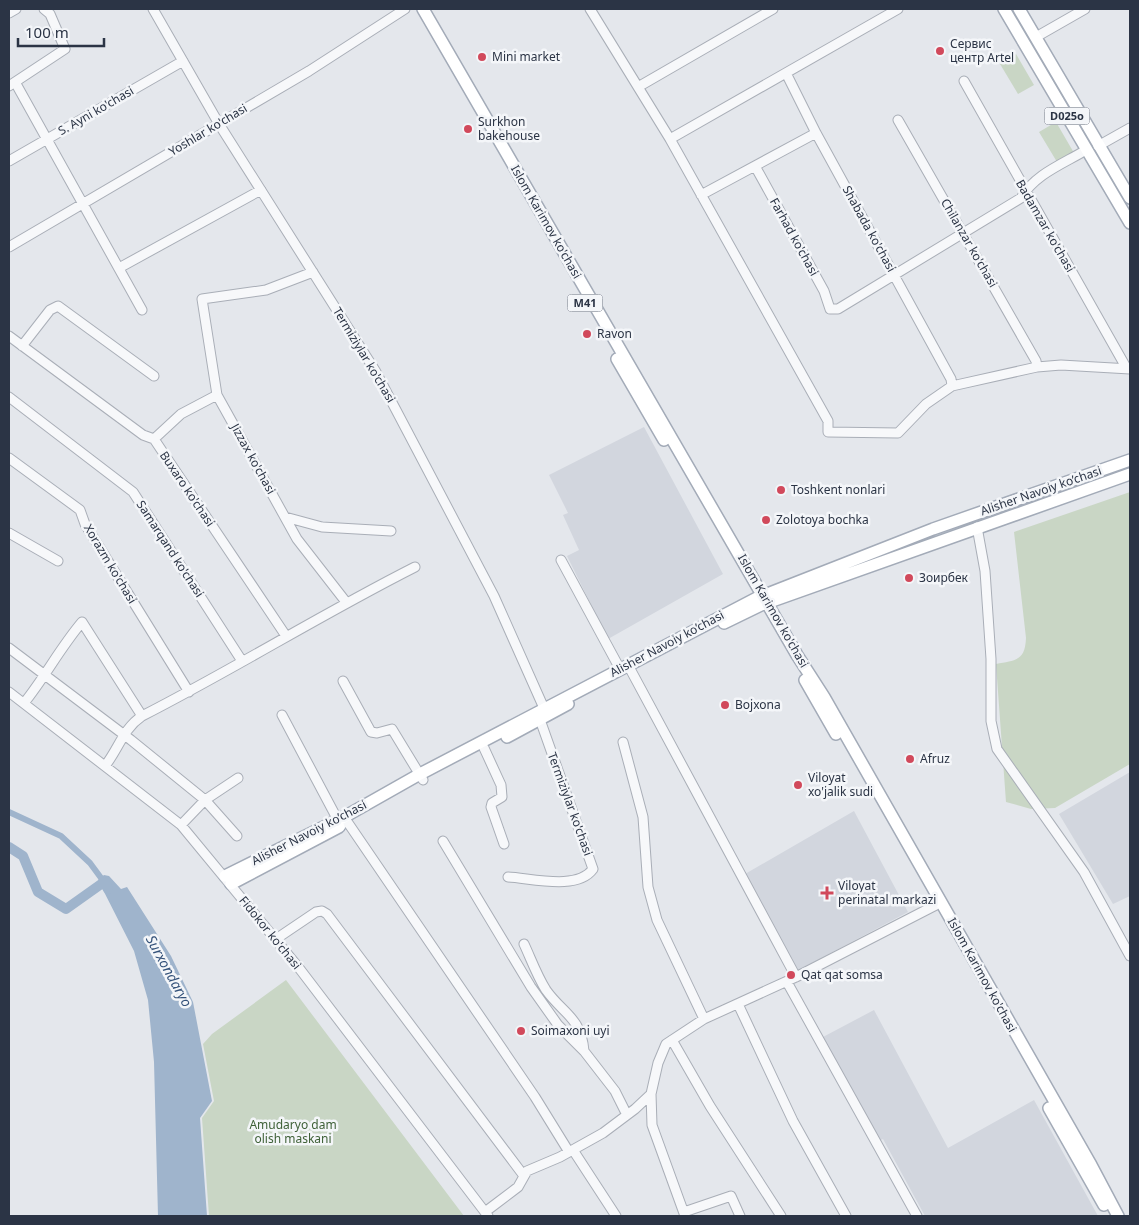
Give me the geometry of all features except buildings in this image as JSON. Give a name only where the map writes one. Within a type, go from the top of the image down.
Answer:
[{"type":"main road","name":"Islom Karimov ko'chasi","points":[[414,9],[936,893],[1118,1216]]},
{"type":"main road","name":"Islom Karimov ko'chasi","points":[[423,9],[936,905],[1110,1216]]},
{"type":"main road","name":"D025o","points":[[1004,9],[1130,223]]},
{"type":"main road","name":"D025o","points":[[1019,9],[1130,198]]},
{"type":"main road","name":"Alisher Navoiy ko’chasi","points":[[228,880],[627,668],[762,600],[983,512],[1130,460]]},
{"type":"main road","points":[[1118,464],[1127,475]]},
{"type":"main road","name":"Alisher Navoiy ko’chasi","points":[[762,600],[1127,475]]},
{"type":"main road","points":[[982,526],[983,512]]},
{"type":"main road","name":"Alisher Navoiy ko’chasi","points":[[421,777],[484,748],[542,714]]},
{"type":"street","points":[[9,13],[16,9]]},
{"type":"street","points":[[44,9],[50,14],[65,49],[12,84],[47,139],[142,310]]},
{"type":"street","name":"Termiziylar ko'chasi","points":[[153,9],[219,124],[376,372],[418,447],[494,596],[542,714],[593,869],[592,872],[571,881],[549,882],[508,877]]},
{"type":"street","name":"Yoshlar ko'chasi","points":[[9,247],[309,71],[406,9]]},
{"type":"street","points":[[590,9],[670,139],[828,421],[828,432],[898,433],[926,404],[952,386],[1037,367],[1061,365],[1129,369]]},
{"type":"street","points":[[638,87],[773,9]]},
{"type":"street","points":[[670,139],[898,9]]},
{"type":"street","points":[[1036,37],[1085,9]]},
{"type":"street","name":"S. Ayni ko'chasi","points":[[9,161],[183,61]]},
{"type":"street","name":"Shabada ko'chasi","points":[[786,72],[816,133],[951,379],[952,386]]},
{"type":"street","name":"Badamzar ko'chasi","points":[[964,81],[1025,192],[1129,369]]},
{"type":"street","name":"Chilanzar ko'chasi","points":[[898,120],[1036,361],[1037,367]]},
{"type":"street","points":[[1098,146],[1130,128]]},
{"type":"street","points":[[701,195],[816,133]]},
{"type":"street","points":[[894,276],[1021,198],[1027,187],[1050,170],[1086,150]]},
{"type":"street","name":"Farhad ko'chasi","points":[[755,166],[824,291],[830,308],[838,309],[894,276]]},
{"type":"street","points":[[119,268],[262,190]]},
{"type":"street","name":"Jizzax ko'chasi","points":[[313,272],[266,290],[202,299],[217,395],[297,539],[346,602]]},
{"type":"street","points":[[22,346],[50,310],[58,306],[154,376]]},
{"type":"street","name":"Buxaro ko'chasi","points":[[9,336],[143,435],[154,439],[286,636]]},
{"type":"street","points":[[154,439],[182,414],[217,395]]},
{"type":"street","name":"Samarqand ko'chasi","points":[[9,397],[133,492],[242,661]]},
{"type":"street","name":"Xorazm ko'chasi","points":[[9,458],[80,510],[85,524],[189,692]]},
{"type":"street","points":[[285,517],[322,527],[391,531]]},
{"type":"street","points":[[982,526],[991,660],[991,721],[997,748],[1084,872],[1130,956]]},
{"type":"street","points":[[9,533],[58,561]]},
{"type":"street","points":[[561,560],[627,668],[796,978]]},
{"type":"street","points":[[106,766],[130,724],[142,716],[189,692],[346,602],[415,567]]},
{"type":"street","points":[[24,703],[45,675],[65,642],[82,622],[142,716]]},
{"type":"street","points":[[9,648],[124,735],[205,800],[237,836]]},
{"type":"street","points":[[343,681],[371,732],[377,733],[392,729],[421,777]]},
{"type":"street","name":"Fidokor ko'chasi","points":[[9,692],[180,825],[276,939],[385,1078],[487,1214]]},
{"type":"street","points":[[282,715],[342,821],[616,1216]]},
{"type":"street","points":[[623,742],[643,817],[648,887],[657,920],[704,1019]]},
{"type":"street","points":[[484,748],[501,785],[502,797],[492,803],[491,807],[504,844]]},
{"type":"street","points":[[180,825],[205,800],[238,778]]},
{"type":"street","points":[[443,841],[531,988],[558,1025],[584,1051],[615,1091],[627,1115]]},
{"type":"street","points":[[740,1216],[731,1196],[685,1214],[652,1125],[651,1094],[658,1063],[666,1044],[704,1019],[796,978],[936,905]]},
{"type":"street","points":[[276,939],[316,912],[322,911],[327,914],[524,1176]]},
{"type":"street","points":[[524,944],[546,990],[574,1020],[582,1034],[584,1051]]},
{"type":"street","points":[[787,982],[917,1216]]},
{"type":"street","points":[[738,1004],[793,1121],[846,1216]]},
{"type":"street","points":[[672,1040],[710,1106],[781,1216]]},
{"type":"street","points":[[487,1214],[518,1187],[527,1171],[571,1151],[602,1133],[651,1094]]},
{"type":"shaded area","points":[[644,427],[723,574],[608,639],[567,556],[579,550],[563,515],[568,513],[549,475]]},
{"type":"shaded area","points":[[1130,772],[1130,896],[1113,904],[1059,814]]},
{"type":"shaded area","name":"Viloyat perinatal markazi","points":[[854,811],[908,912],[797,971],[745,874]]},
{"type":"shaded area","points":[[874,1010],[948,1148],[1034,1100],[1098,1216],[925,1216],[883,1139],[878,1141],[823,1037]]},
{"type":"green space","points":[[1016,54],[1034,85],[1018,94],[1000,64]]},
{"type":"green space","points":[[1056,122],[1074,153],[1057,162],[1039,132]]},
{"type":"green space","points":[[1130,492],[1130,764],[1055,808],[1031,809],[1006,802],[996,664],[1018,658],[1024,651],[1026,638],[1014,532]]},
{"type":"green space","name":"Amudaryo dam olish maskani","points":[[286,980],[464,1216],[209,1216],[202,1118],[214,1101],[203,1044],[212,1034]]},
{"type":"water","points":[[104,875],[109,876],[121,889],[127,887],[171,956],[193,1002],[212,1101],[200,1118],[207,1216],[158,1216],[154,1062],[148,1000],[134,951],[98,880]]},
{"type":"waterway","points":[[9,812],[61,836],[90,863],[104,882]]},
{"type":"waterway","name":"Surxondaryo","points":[[9,847],[23,856],[38,892],[66,909],[104,882],[108,889]]},
{"type":"place","name":"Сервис центр Artel","points":[[940,51]]},
{"type":"place","name":"Mini market","points":[[482,57]]},
{"type":"place","name":"Surkhon bakehouse","points":[[468,129]]},
{"type":"place","name":"Ravon","points":[[587,334]]},
{"type":"place","name":"Toshkent nonlari","points":[[781,490]]},
{"type":"place","name":"Zolotoya bochka","points":[[766,520]]},
{"type":"place","name":"Зоирбек","points":[[909,578]]},
{"type":"place","name":"Bojxona","points":[[725,705]]},
{"type":"place","name":"Afruz","points":[[910,759]]},
{"type":"place","name":"Viloyat xo'jalik sudi","points":[[798,785]]},
{"type":"place","name":"Viloyat perinatal markazi","points":[[827,893]]},
{"type":"place","name":"Qat qat somsa","points":[[791,975]]},
{"type":"place","name":"Soimaxoni uyi","points":[[521,1031]]}]
